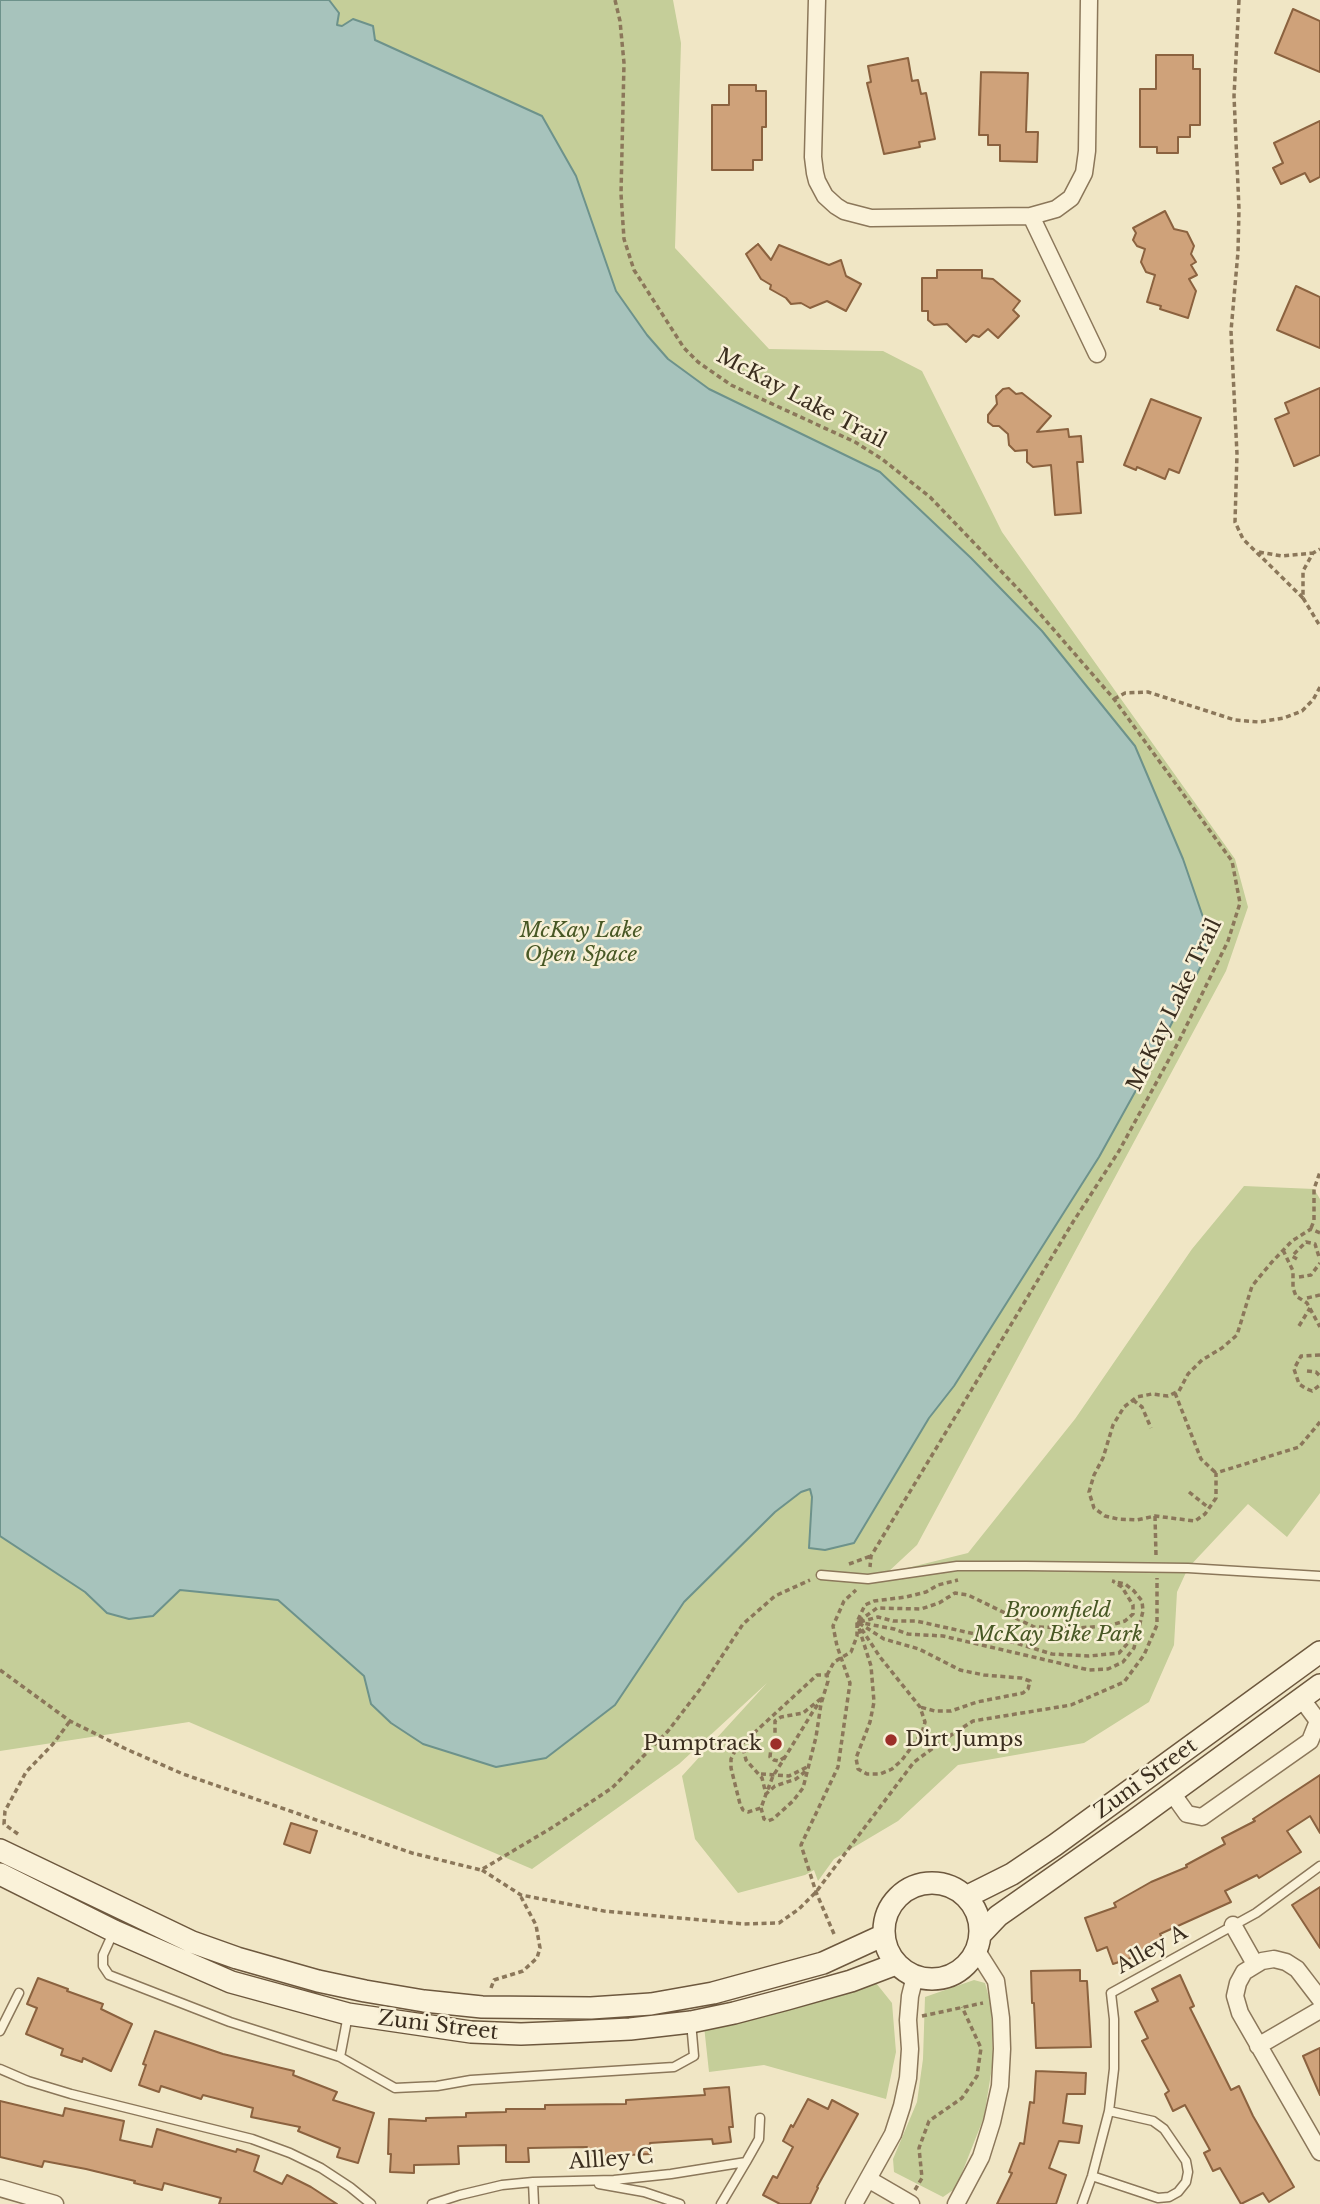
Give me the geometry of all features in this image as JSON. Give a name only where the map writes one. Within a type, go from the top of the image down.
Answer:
[{"type":"main road","name":"Zuni Street","points":[[966,1896],[1012,1874],[1055,1845],[1320,1652]]},
{"type":"main road","name":"Zuni Street","points":[[978,1943],[998,1916],[1320,1685]]},
{"type":"main road","name":"Zuni Street","points":[[0,1850],[192,1942],[237,1958],[365,1991],[482,2007],[592,2008],[651,2004],[713,1993],[823,1964],[884,1935]]},
{"type":"main road","name":"Zuni Street","points":[[0,1874],[114,1931],[231,1982],[348,2014],[471,2032],[521,2034],[630,2029],[691,2022],[787,1999],[896,1964]]},
{"type":"main road","points":[[940,1883],[966,1896],[979,1921],[978,1943],[969,1963],[950,1975],[929,1980],[915,1976],[896,1964],[887,1950],[884,1935],[885,1920],[890,1907],[900,1895],[912,1887],[940,1883]]},
{"type":"street","points":[[817,0],[813,157],[817,181],[825,196],[844,211],[872,218],[1031,216],[1056,209],[1071,198],[1084,173],[1087,151],[1089,0]]},
{"type":"street","points":[[1031,216],[1097,354]]},
{"type":"street","points":[[1172,1793],[1187,1814],[1202,1816],[1310,1741],[1318,1721],[1301,1698]]},
{"type":"street","points":[[1233,1925],[1255,1964]]},
{"type":"street","points":[[956,2204],[981,2157],[1000,2086],[1001,2018],[996,1981],[978,1943]]},
{"type":"street","points":[[1320,1999],[1297,1969],[1274,1959],[1255,1964],[1244,1972],[1235,1996],[1240,2013],[1320,2152]]},
{"type":"street","points":[[854,2204],[893,2134],[902,2106],[908,2078],[908,2020],[915,1976]]},
{"type":"street","points":[[1258,2046],[1320,2010]]},
{"type":"street","points":[[868,2179],[909,2203]]},
{"type":"street","points":[[0,2188],[55,2204]]},
{"type":"lane","points":[[821,1575],[868,1579],[957,1566],[1188,1568],[1320,1576]]},
{"type":"lane","name":"Alley A","points":[[1082,2204],[1109,2111],[1114,2069],[1111,1993],[1256,1913],[1320,1866]]},
{"type":"lane","points":[[114,1931],[103,1955],[103,1966],[109,1975],[230,2022],[340,2057],[395,2088],[437,2086],[471,2080],[674,2067],[694,2056],[691,2022]]},
{"type":"lane","points":[[0,2031],[19,1993]]},
{"type":"lane","points":[[340,2057],[348,2014]]},
{"type":"lane","points":[[0,2069],[71,2094],[252,2139],[321,2168],[371,2204]]},
{"type":"lane","points":[[1092,2176],[1158,2198],[1169,2197],[1178,2192],[1188,2172],[1185,2161],[1164,2130],[1153,2121],[1109,2111]]},
{"type":"lane","points":[[721,2204],[759,2139],[760,2118]]},
{"type":"lane","name":"Allley C","points":[[432,2204],[502,2186],[533,2182],[614,2180],[746,2162]]},
{"type":"lane","points":[[558,2181],[612,2186],[643,2192],[680,2204]]},
{"type":"lane","points":[[533,2182],[534,2204]]},
{"type":"path","name":"McKay Lake Trail","points":[[615,0],[624,62],[621,194],[624,239],[634,270],[684,348],[698,362],[732,385],[855,442],[882,459],[930,497],[1021,592],[1114,699],[1232,861],[1240,903],[1228,941],[1179,1041],[1119,1151],[1073,1222],[872,1556],[868,1579]]},
{"type":"path","points":[[1239,0],[1234,96],[1239,209],[1238,252],[1231,331],[1237,454],[1235,522],[1242,540],[1303,598],[1320,626]]},
{"type":"path","points":[[1256,551],[1282,556],[1313,553],[1320,549]]},
{"type":"path","points":[[1303,598],[1303,572],[1313,553]]},
{"type":"path","points":[[1114,699],[1125,693],[1148,692],[1235,720],[1259,722],[1284,718],[1302,711],[1313,700],[1320,687]]},
{"type":"path","points":[[1313,700],[1320,702]]},
{"type":"path","points":[[1175,1393],[1201,1459],[1216,1473],[1216,1499],[1205,1514],[1195,1521],[1155,1516],[1137,1520],[1105,1516],[1094,1508],[1089,1492],[1113,1425],[1124,1408],[1137,1397],[1152,1394],[1168,1396],[1179,1391],[1188,1374],[1202,1360],[1237,1335],[1252,1286],[1311,1228],[1314,1221],[1314,1189],[1320,1172]]},
{"type":"path","points":[[1311,1228],[1320,1233]]},
{"type":"path","points":[[1293,1271],[1299,1277],[1311,1275],[1320,1257],[1315,1244],[1306,1241],[1293,1258],[1293,1271],[1294,1283],[1293,1288],[1319,1321]]},
{"type":"path","points":[[1285,1252],[1293,1258]]},
{"type":"path","points":[[1294,1283],[1299,1277]]},
{"type":"path","points":[[1304,1283],[1306,1277]]},
{"type":"path","points":[[1305,1302],[1320,1295]]},
{"type":"path","points":[[1299,1325],[1305,1302]]},
{"type":"path","points":[[1320,1355],[1301,1356],[1294,1369],[1299,1384],[1305,1388],[1312,1391],[1320,1385]]},
{"type":"path","points":[[1307,1371],[1316,1372],[1320,1376]]},
{"type":"path","points":[[1133,1400],[1142,1407],[1151,1428]]},
{"type":"path","points":[[1216,1473],[1299,1447],[1320,1422]]},
{"type":"path","points":[[1189,1492],[1209,1508]]},
{"type":"path","points":[[0,1670],[70,1721],[183,1774],[412,1853],[481,1870],[521,1895],[604,1911],[744,1924],[779,1923],[799,1909],[816,1892],[914,1762],[948,1737],[973,1721],[1071,1705],[1124,1682],[1144,1655],[1157,1625],[1155,1516]]},
{"type":"path","points":[[481,1870],[612,1788],[668,1731],[701,1688],[743,1624],[775,1596],[872,1556]]},
{"type":"path","points":[[834,1934],[816,1892],[801,1845],[838,1767],[850,1683],[833,1626],[844,1601],[868,1579]]},
{"type":"path","points":[[823,1697],[772,1776],[761,1808],[764,1819],[768,1821],[793,1801],[803,1788],[828,1681],[827,1675],[834,1662],[851,1652],[865,1605],[926,1592],[938,1585],[962,1579]]},
{"type":"path","points":[[1111,1580],[1125,1584],[1134,1591],[1142,1601],[1143,1611],[1134,1648],[1123,1662],[1108,1669],[1090,1671],[954,1638],[908,1634],[858,1622],[877,1608],[921,1609],[939,1603],[955,1592],[968,1595],[1034,1627],[1108,1626],[1133,1614],[1133,1605],[1122,1587],[1111,1580]]},
{"type":"path","points":[[858,1622],[878,1617],[893,1621],[916,1620],[1052,1654],[1090,1656],[1119,1653],[1140,1630]]},
{"type":"path","points":[[858,1622],[884,1639],[919,1648],[960,1670],[1030,1681],[1028,1689],[1023,1693],[976,1702],[951,1712],[920,1707]]},
{"type":"path","points":[[858,1622],[880,1657],[920,1707],[925,1722],[922,1732],[902,1760],[892,1769],[880,1774],[867,1774],[858,1769],[856,1758],[870,1722],[874,1702],[871,1666],[858,1622]]},
{"type":"path","points":[[761,1808],[748,1812],[743,1810],[731,1759],[742,1744],[817,1675],[827,1675]]},
{"type":"path","points":[[785,1757],[774,1760],[771,1756],[775,1740],[775,1721],[781,1717],[803,1713],[823,1697]]},
{"type":"path","points":[[18,1834],[4,1824],[5,1811],[26,1772],[53,1744],[70,1721]]},
{"type":"path","points":[[742,1744],[746,1760],[765,1783],[766,1794]]},
{"type":"path","points":[[759,1774],[789,1776],[809,1767]]},
{"type":"path","points":[[766,1794],[775,1786],[796,1779],[809,1767]]},
{"type":"path","points":[[491,1988],[494,1980],[523,1971],[537,1958],[540,1948],[536,1924],[521,1895]]},
{"type":"path","points":[[920,2016],[987,2002]]},
{"type":"path","points":[[909,2203],[922,2178],[919,2148],[929,2120],[962,2098],[977,2076],[981,2048],[962,2007]]},
{"type":"green space","name":"McKay Lake Open Space","points":[[0,0],[673,0],[681,43],[675,248],[769,349],[883,351],[922,371],[1002,532],[1235,859],[1248,907],[1226,971],[917,1545],[887,1573],[968,1553],[1075,1419],[1192,1249],[1244,1186],[1314,1189],[1320,1199],[1320,1493],[1287,1537],[1248,1504],[1188,1568],[1177,1592],[1174,1645],[1149,1702],[1084,1743],[958,1765],[898,1821],[834,1859],[818,1881],[814,1870],[805,1875],[738,1893],[695,1839],[682,1776],[767,1683],[679,1764],[532,1869],[189,1722],[0,1751]]},
{"type":"green space","points":[[974,1980],[985,1983],[991,2005],[993,2061],[984,2117],[956,2188],[943,2197],[894,2172],[893,2159],[917,2102],[923,2059],[925,1997]]},
{"type":"green space","points":[[876,1983],[892,2003],[896,2052],[886,2099],[764,2065],[709,2072],[704,2026]]},
{"type":"water","name":"McKay Lake Open Space","points":[[0,0],[329,0],[339,13],[337,25],[342,26],[353,19],[373,26],[375,40],[542,116],[576,176],[616,291],[647,335],[668,359],[709,389],[880,472],[971,558],[1042,631],[1135,746],[1183,859],[1204,920],[1207,954],[1099,1157],[954,1386],[929,1418],[854,1543],[825,1550],[809,1548],[812,1497],[810,1489],[801,1492],[775,1512],[684,1602],[615,1705],[546,1758],[496,1767],[423,1744],[391,1723],[371,1704],[364,1676],[278,1600],[180,1590],[153,1616],[129,1619],[107,1613],[85,1592],[0,1536]]},
{"type":"building","points":[[1293,9],[1320,21],[1320,72],[1275,53]]},
{"type":"building","points":[[1156,55],[1193,55],[1193,69],[1200,69],[1200,125],[1190,125],[1190,137],[1178,137],[1178,153],[1157,153],[1157,147],[1140,147],[1140,89],[1156,89]]},
{"type":"building","points":[[908,58],[912,81],[918,80],[921,94],[926,93],[935,139],[919,142],[920,147],[884,154],[867,83],[871,82],[868,66]]},
{"type":"building","points":[[981,72],[1028,73],[1026,132],[1038,132],[1037,162],[1000,161],[1000,145],[988,145],[988,135],[979,135]]},
{"type":"building","points":[[729,85],[756,85],[756,91],[766,91],[762,160],[753,160],[753,170],[712,170],[712,105],[729,105]]},
{"type":"building","points":[[1320,121],[1320,177],[1310,182],[1305,173],[1281,184],[1273,168],[1283,163],[1274,143]]},
{"type":"building","points":[[1165,211],[1174,229],[1187,232],[1194,246],[1191,254],[1196,262],[1191,265],[1197,275],[1189,279],[1196,291],[1188,318],[1147,302],[1155,275],[1146,272],[1141,262],[1145,249],[1137,246],[1133,240],[1136,233],[1133,228]]},
{"type":"building","points":[[758,244],[771,260],[779,245],[829,265],[841,260],[846,276],[861,284],[846,311],[827,301],[810,308],[801,303],[791,304],[770,289],[771,285],[761,279],[746,254]]},
{"type":"building","points":[[937,270],[982,270],[982,278],[993,279],[1020,301],[1013,310],[1019,316],[998,338],[988,329],[979,337],[973,335],[966,342],[947,324],[934,325],[928,320],[928,311],[922,311],[922,278],[937,278]]},
{"type":"building","points":[[1296,286],[1320,297],[1320,348],[1277,330]]},
{"type":"building","points":[[1009,388],[1016,394],[1022,393],[1051,416],[1037,432],[1068,429],[1069,437],[1081,436],[1083,462],[1077,462],[1081,513],[1055,515],[1051,465],[1033,467],[1027,462],[1027,450],[1015,451],[1009,445],[1008,434],[999,426],[988,422],[988,415],[997,404],[996,396],[1003,389]]},
{"type":"building","points":[[1320,388],[1320,455],[1294,466],[1275,419],[1289,413],[1285,403]]},
{"type":"building","points":[[1151,399],[1201,418],[1179,473],[1169,469],[1165,479],[1137,467],[1136,470],[1124,465]]},
{"type":"building","points":[[1320,1775],[1320,1833],[1310,1816],[1287,1831],[1301,1852],[1259,1878],[1257,1875],[1225,1891],[1231,1902],[1160,1934],[1163,1940],[1131,1958],[1113,1964],[1107,1947],[1097,1951],[1085,1918],[1116,1907],[1114,1903],[1151,1882],[1187,1867],[1186,1865],[1225,1844],[1222,1838],[1255,1821],[1253,1819]]},
{"type":"building","points":[[291,1823],[317,1831],[310,1853],[284,1844]]},
{"type":"building","points":[[1320,1887],[1320,1948],[1292,1905]]},
{"type":"building","points":[[1080,1970],[1080,1981],[1087,1981],[1091,2047],[1036,2048],[1031,1971]]},
{"type":"building","points":[[1180,1975],[1194,2006],[1190,2008],[1231,2090],[1239,2086],[1294,2187],[1269,2202],[1263,2193],[1241,2204],[1220,2168],[1213,2171],[1204,2153],[1210,2150],[1185,2105],[1173,2111],[1165,2094],[1169,2091],[1142,2041],[1148,2038],[1135,2012],[1158,2001],[1152,1989]]},
{"type":"building","points":[[38,1978],[103,2004],[101,2009],[132,2024],[111,2071],[83,2058],[82,2062],[61,2055],[63,2049],[26,2034],[37,2008],[27,2004]]},
{"type":"building","points":[[155,2031],[223,2054],[294,2071],[293,2075],[337,2092],[333,2100],[374,2113],[358,2163],[337,2157],[340,2148],[298,2131],[300,2127],[251,2117],[253,2108],[203,2095],[201,2099],[161,2086],[159,2092],[139,2085],[146,2065],[143,2064]]},
{"type":"building","points":[[1320,2048],[1320,2095],[1303,2056]]},
{"type":"building","points":[[1036,2071],[1086,2073],[1085,2094],[1067,2094],[1063,2123],[1082,2126],[1079,2143],[1059,2141],[1049,2168],[1066,2175],[1056,2204],[997,2204],[1012,2173],[1009,2172],[1020,2143],[1024,2144],[1030,2102],[1034,2103]]},
{"type":"building","points":[[729,2087],[733,2127],[729,2127],[731,2142],[713,2144],[712,2139],[650,2143],[651,2154],[628,2155],[587,2156],[587,2147],[528,2148],[529,2162],[506,2162],[506,2145],[458,2146],[459,2164],[414,2165],[414,2173],[390,2172],[389,2119],[426,2121],[426,2118],[466,2117],[466,2113],[545,2109],[545,2105],[626,2104],[626,2100],[705,2095],[704,2089]]},
{"type":"building","points":[[808,2099],[828,2109],[832,2100],[858,2114],[810,2204],[780,2204],[763,2195],[773,2176],[777,2178],[793,2147],[783,2141]]},
{"type":"building","points":[[0,2101],[63,2116],[65,2108],[124,2121],[120,2140],[152,2147],[157,2129],[236,2152],[237,2149],[259,2156],[254,2171],[282,2184],[287,2175],[337,2204],[219,2204],[221,2198],[164,2183],[162,2190],[86,2169],[44,2161],[42,2167],[0,2157]]},
{"type":"place","name":"Dirt Jumps","points":[[891,1740]]},
{"type":"place","name":"Pumptrack","points":[[776,1744]]},
{"type":"park label","name":"Broomfield McKay Bike Park","points":[[1058,1623]]}]
